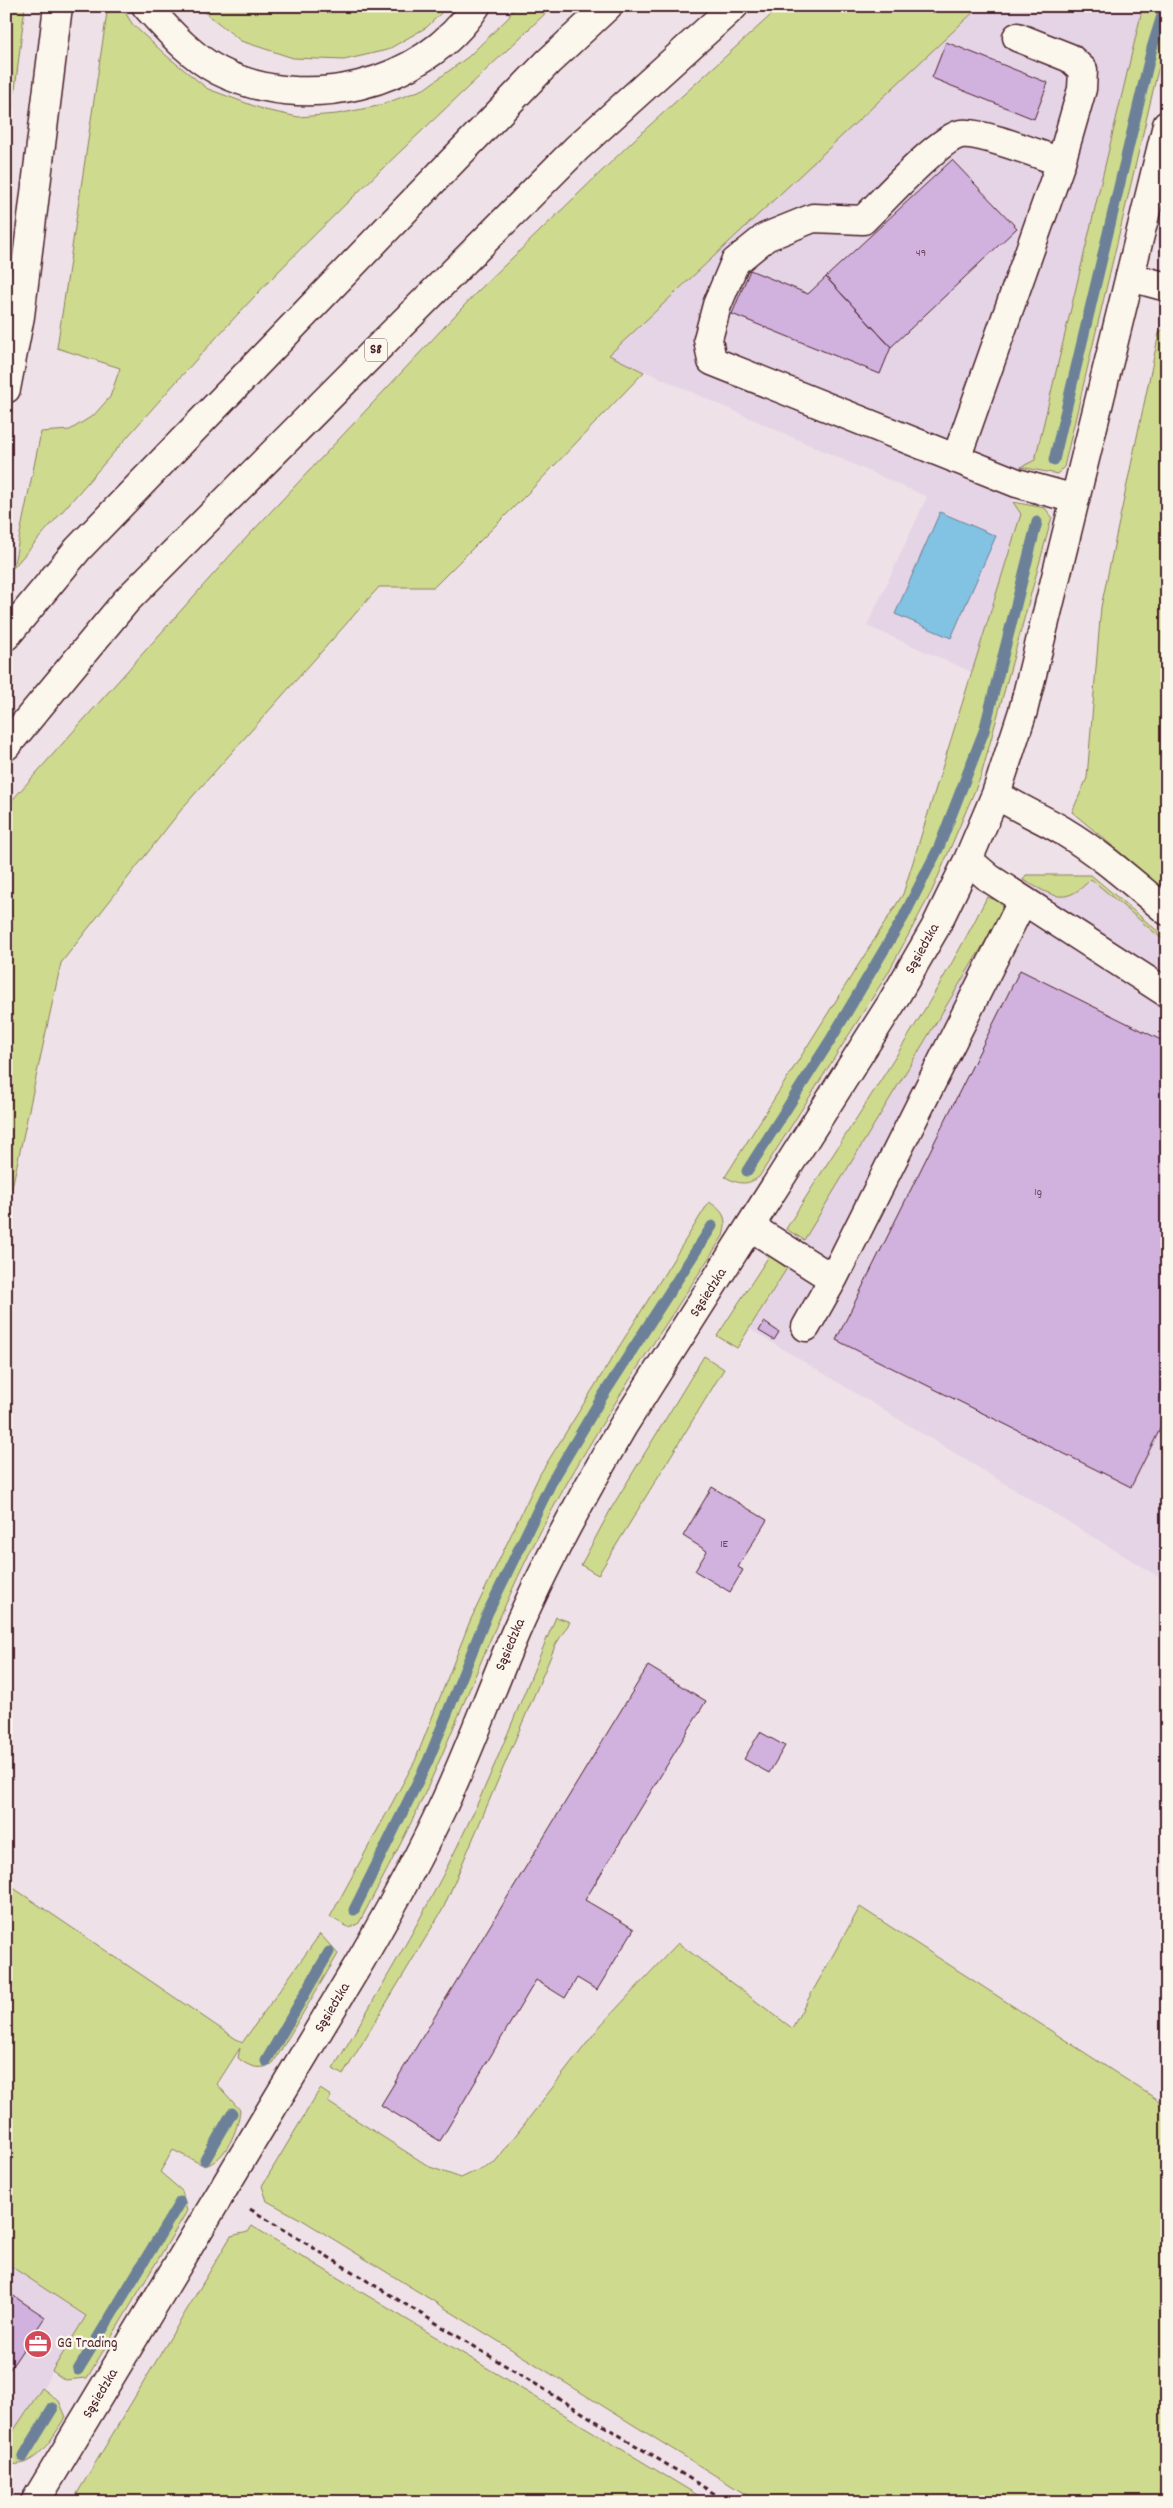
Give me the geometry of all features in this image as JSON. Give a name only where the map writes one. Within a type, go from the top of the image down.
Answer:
[{"type":"main road","points":[[6,389],[20,316],[58,6]]},
{"type":"main road","points":[[146,6],[183,46],[219,71],[273,89],[322,91],[363,85],[401,72],[434,49],[468,19],[476,6]]},
{"type":"main road","points":[[6,636],[78,549],[534,76],[608,6]]},
{"type":"main road","name":"S8","points":[[6,746],[133,594],[577,148],[734,6]]},
{"type":"main road","points":[[956,458],[1061,162],[1082,89],[1083,70],[1070,58],[1018,37]]},
{"type":"main road","name":"Sąsiedzka","points":[[35,2502],[362,1960],[421,1850],[470,1746],[517,1630],[566,1525],[624,1426],[915,964],[968,860],[996,794],[1023,711],[1167,125]]},
{"type":"main road","points":[[1061,162],[993,139],[962,134],[943,143],[863,220],[813,218],[766,237],[735,262],[717,305],[708,339],[712,361],[1017,483],[1075,499]]},
{"type":"main road","points":[[1130,277],[1167,287]]},
{"type":"main road","points":[[996,794],[1017,808],[1062,831],[1109,862],[1167,911]]},
{"type":"main road","points":[[968,860],[989,878],[1167,993]]},
{"type":"main road","points":[[806,1327],[833,1278],[1023,900]]},
{"type":"main road","points":[[751,1227],[833,1278]]},
{"type":"path","points":[[222,2192],[728,2502]]},
{"type":"shaded area","points":[[980,6],[1143,6],[1035,460],[1021,467],[1013,501],[1021,514],[972,672],[867,626],[927,497],[608,355]]},
{"type":"shaded area","points":[[1026,875],[1091,875],[1167,939],[1167,1582],[750,1329]]},
{"type":"shaded area","name":"GG Trading","points":[[6,2263],[86,2316],[28,2413],[6,2442]]},
{"type":"green space","points":[[6,6],[25,6],[6,166]]},
{"type":"green space","points":[[108,6],[121,6],[133,25],[168,57],[208,89],[265,110],[298,117],[337,114],[378,106],[424,89],[468,57],[509,17],[514,6],[553,6],[375,175],[271,279],[173,386],[13,568],[41,432],[70,430],[94,415],[110,397],[120,368],[57,348]]},
{"type":"green space","points":[[197,6],[448,6],[427,27],[387,50],[344,60],[293,58],[241,41]]},
{"type":"green space","points":[[781,6],[980,6],[609,355],[644,372],[530,491],[434,587],[379,587],[185,805],[61,963],[6,1215],[6,807],[234,551],[476,293],[639,135]]},
{"type":"green space","points":[[1143,6],[1167,6],[1167,39],[1157,74],[1064,467],[1057,474],[1021,467],[1035,460]]},
{"type":"green space","points":[[1167,326],[1167,892],[1072,812],[1087,778],[1101,607],[1159,333]]},
{"type":"green space","points":[[1013,502],[1045,508],[1052,517],[981,776],[932,891],[888,973],[759,1177],[746,1183],[734,1181],[725,1177],[903,894],[1021,514]]},
{"type":"green space","points":[[1026,875],[1091,875],[1167,939],[1167,943],[1091,879],[1082,888],[1073,893],[1066,896],[1058,896],[1043,891],[1023,880]]},
{"type":"green space","points":[[987,897],[1008,904],[804,1240],[786,1229],[916,1024]]},
{"type":"green space","points":[[709,1202],[724,1216],[723,1236],[623,1391],[552,1509],[505,1605],[417,1811],[359,1923],[350,1928],[330,1917],[415,1761],[470,1621],[540,1474]]},
{"type":"green space","points":[[769,1256],[787,1268],[737,1348],[717,1336]]},
{"type":"green space","points":[[704,1356],[724,1369],[598,1575],[581,1565],[612,1507]]},
{"type":"green space","points":[[556,1617],[570,1622],[556,1644],[443,1909],[343,2075],[333,2069],[413,1931],[471,1819]]},
{"type":"green space","points":[[6,1883],[242,2043],[320,1934],[338,1954],[272,2065],[254,2067],[246,2064],[238,2058],[240,2048],[217,2084],[240,2110],[234,2135],[225,2151],[219,2158],[205,2166],[173,2150],[160,2172],[182,2191],[187,2211],[87,2378],[65,2380],[52,2371],[86,2316],[6,2263]]},
{"type":"green space","points":[[860,1907],[1167,2106],[1167,2502],[758,2502],[304,2221],[267,2201],[262,2186],[320,2089],[331,2096],[328,2102],[430,2167],[461,2178],[495,2162],[600,2026],[678,1943],[792,2028]]},
{"type":"green space","points":[[252,2226],[709,2502],[72,2502],[231,2236],[248,2232]]},
{"type":"green space","points":[[42,2388],[59,2401],[66,2417],[49,2442],[34,2457],[26,2462],[6,2463],[6,2442]]},
{"type":"water","points":[[940,512],[996,536],[951,638],[895,614]]},
{"type":"building","points":[[946,42],[1048,83],[1034,119],[932,78]]},
{"type":"building","points":[[952,160],[1017,228],[891,347],[826,277]]},
{"type":"building","points":[[750,270],[808,294],[826,277],[891,347],[880,374],[732,314]]},
{"type":"building","points":[[1020,970],[1167,1043],[1167,1415],[1131,1487],[836,1340]]},
{"type":"building","points":[[764,1322],[779,1332],[774,1340],[759,1331]]},
{"type":"building","points":[[712,1487],[767,1520],[738,1567],[743,1570],[730,1592],[695,1571],[707,1551],[683,1536]]},
{"type":"building","points":[[648,1666],[706,1701],[585,1900],[634,1929],[597,1990],[577,1978],[565,1998],[536,1980],[440,2141],[381,2105]]},
{"type":"building","points":[[760,1732],[785,1746],[769,1773],[744,1759]]},
{"type":"building","points":[[6,2291],[45,2317],[6,2375]]},
{"type":"waterway","points":[[1054,460],[1152,48],[1165,6]]},
{"type":"waterway","points":[[747,1171],[831,1039],[903,918],[939,847],[984,731],[1037,522]]},
{"type":"waterway","points":[[354,1910],[428,1761],[488,1612],[551,1483],[602,1397],[712,1226]]},
{"type":"waterway","points":[[266,2061],[329,1952]]},
{"type":"waterway","points":[[205,2160],[232,2113]]},
{"type":"waterway","points":[[78,2370],[180,2202]]},
{"type":"waterway","points":[[23,2457],[53,2408]]},
{"type":"place","name":"GG Trading","points":[[38,2344]]}]
